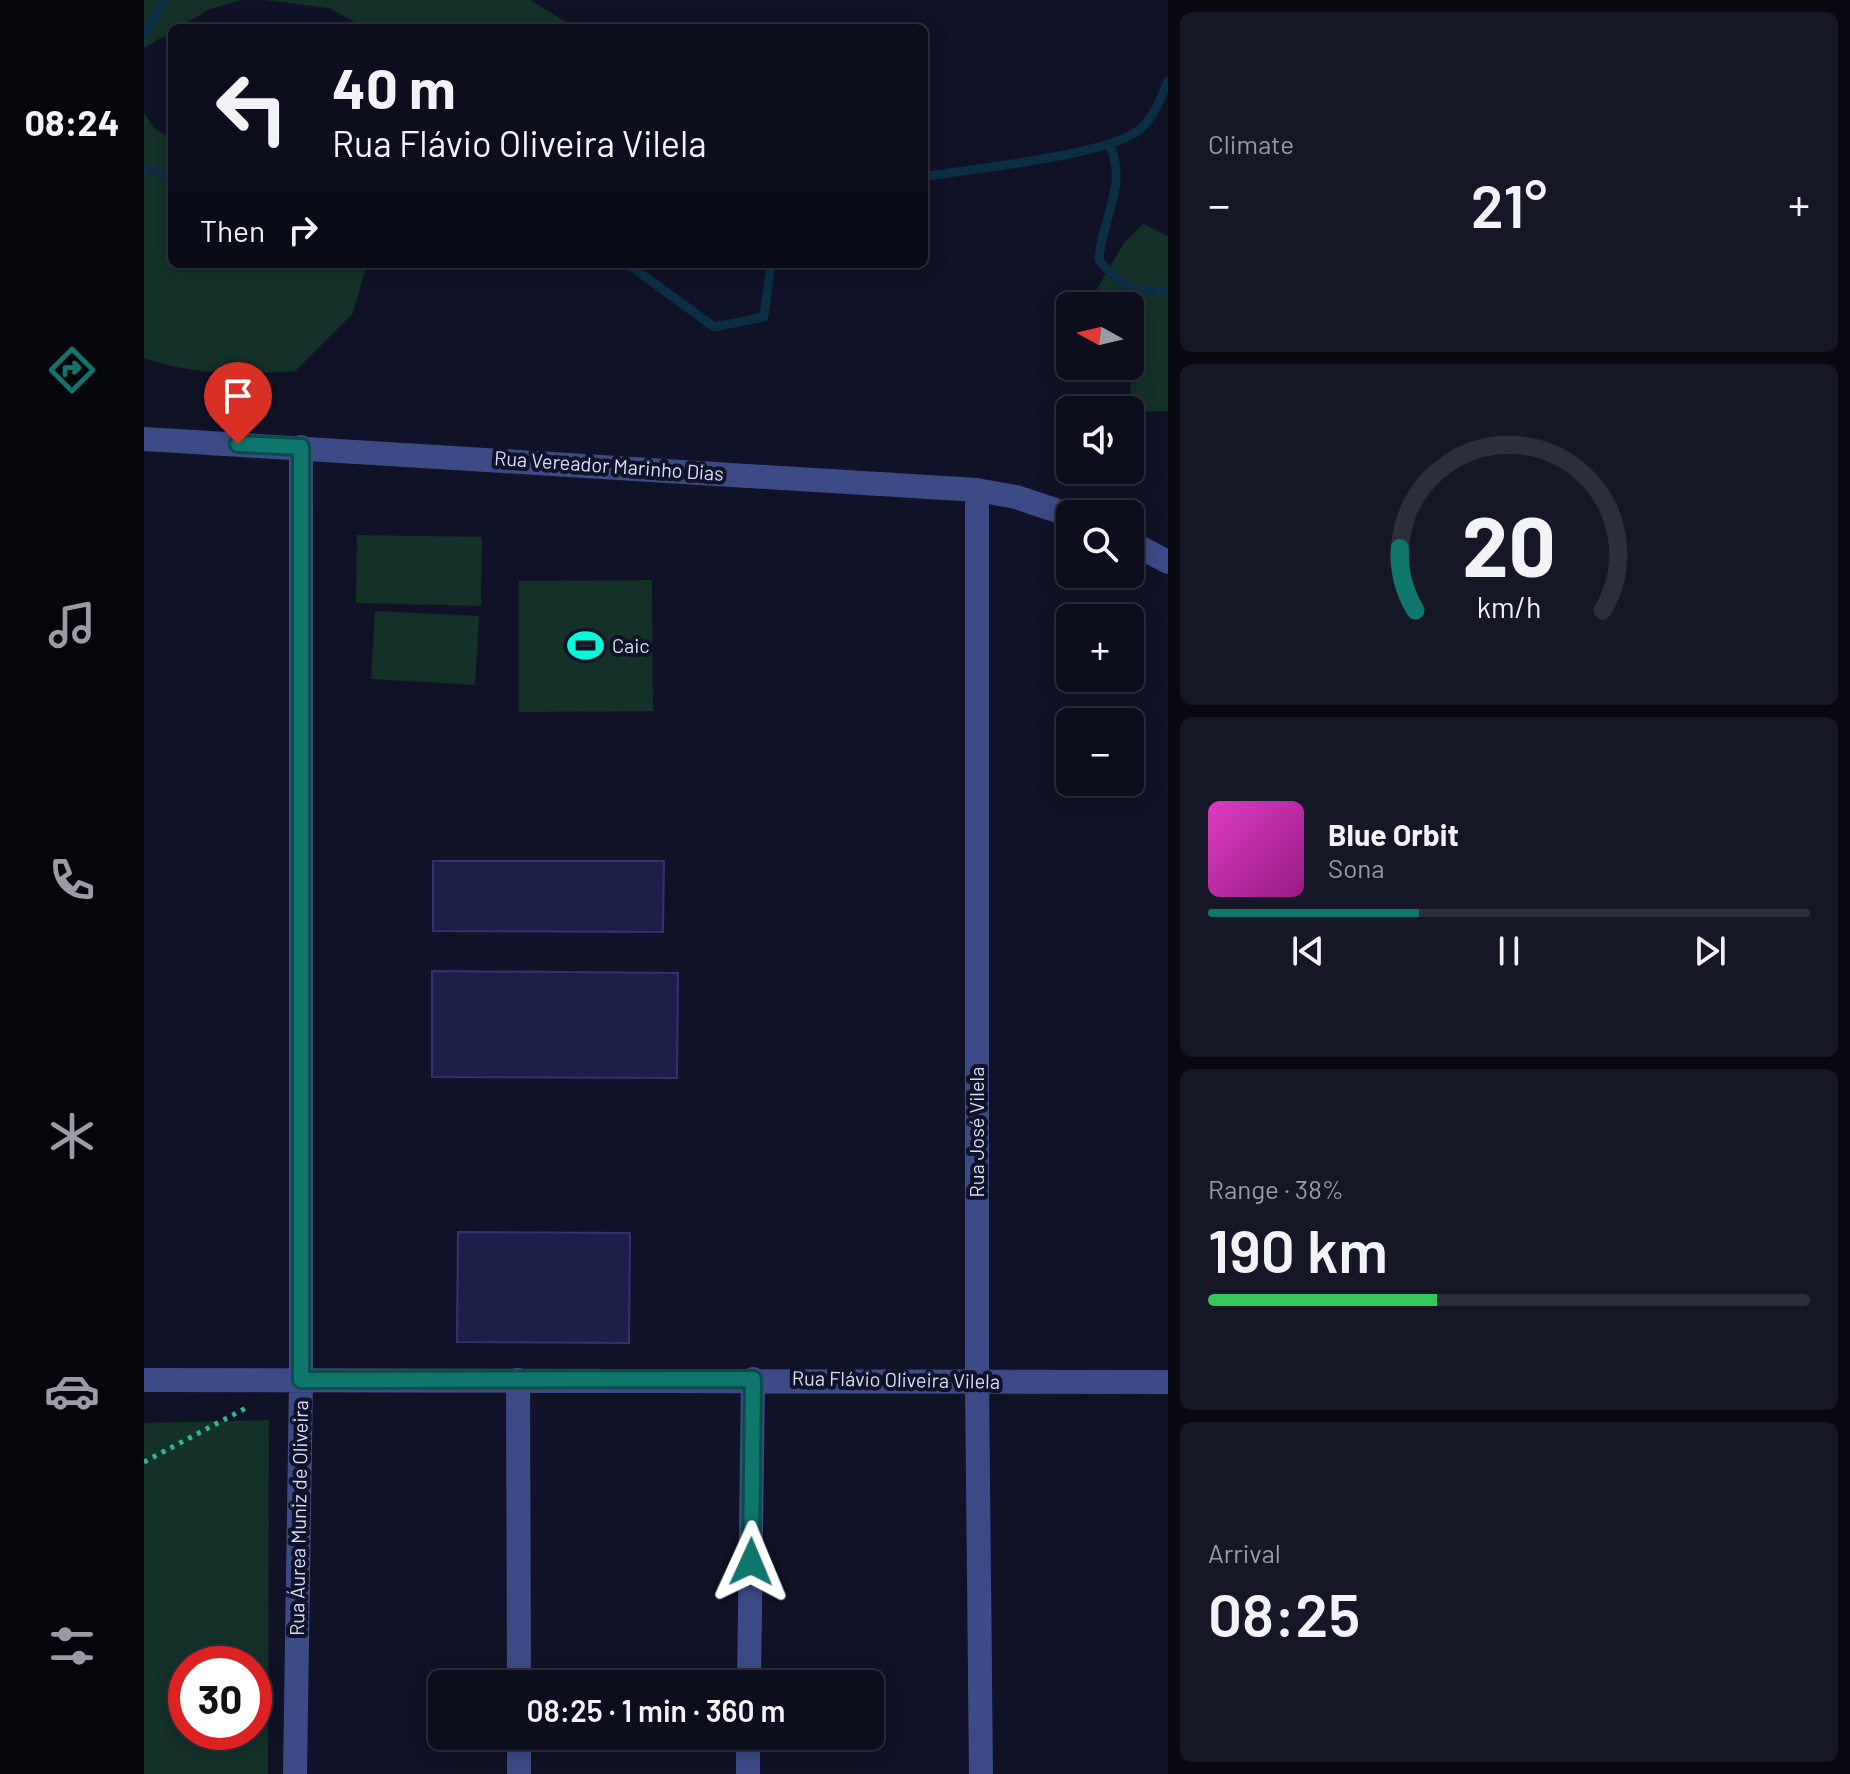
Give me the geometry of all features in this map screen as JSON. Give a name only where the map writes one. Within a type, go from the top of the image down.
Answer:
[{"type":"street","name":"Rua Vereador Marinho Dias","points":[[144,439],[977,490],[1016,497],[1056,510]]},
{"type":"street","name":"Rua Áurea Muniz de Oliveira","points":[[295,1774],[301,1380],[301,447]]},
{"type":"street","name":"Rua José Vilela","points":[[977,490],[977,1381],[981,1774]]},
{"type":"street","points":[[1144,549],[1168,562]]},
{"type":"street","points":[[749,1670],[753,1379]]},
{"type":"street","name":"Rua Flávio Oliveira Vilela","points":[[144,1380],[1168,1382]]},
{"type":"street","points":[[518,1380],[519,1670]]},
{"type":"street","points":[[519,1750],[519,1774]]},
{"type":"street","points":[[748,1750],[748,1774]]},
{"type":"path","points":[[144,1462],[248,1407]]},
{"type":"green space","points":[[144,0],[241,0],[210,9],[185,24],[168,24],[168,34],[144,48]]},
{"type":"green space","points":[[265,0],[530,0],[569,24],[359,24],[329,8]]},
{"type":"green space","points":[[144,113],[155,129],[168,136],[168,268],[366,268],[353,313],[295,371],[218,372],[180,368],[144,358]]},
{"type":"green space","points":[[1143,224],[1168,236],[1168,411],[1144,412],[1144,396],[1131,396],[1131,380],[1144,380],[1144,292],[1095,292],[1124,243]]},
{"type":"green space","points":[[357,535],[482,537],[481,606],[356,603]]},
{"type":"green space","name":"Caic","points":[[652,580],[653,711],[519,712],[519,581]]},
{"type":"green space","points":[[375,611],[479,616],[475,685],[371,679]]},
{"type":"green space","points":[[269,1420],[268,1646],[168,1646],[168,1750],[268,1750],[268,1774],[144,1774],[144,1423]]},
{"type":"building","points":[[433,861],[664,861],[663,932],[433,931]]},
{"type":"building","points":[[432,971],[678,973],[677,1078],[432,1077]]},
{"type":"building","points":[[458,1232],[630,1233],[629,1343],[457,1342]]},
{"type":"waterway","points":[[144,35],[164,0]]},
{"type":"waterway","points":[[928,176],[1071,154],[1125,138],[1149,119],[1168,81]]},
{"type":"waterway","points":[[1110,146],[1115,161],[1115,189],[1099,260],[1122,283],[1145,290],[1168,292]]},
{"type":"waterway","points":[[144,168],[168,176]]},
{"type":"waterway","points":[[633,268],[714,327],[764,317],[770,268]]},
{"type":"place","name":"Caic","points":[[586,646]]},
{"type":"route","points":[[238,444],[301,447],[301,1380],[753,1379],[751,1562]]}]
